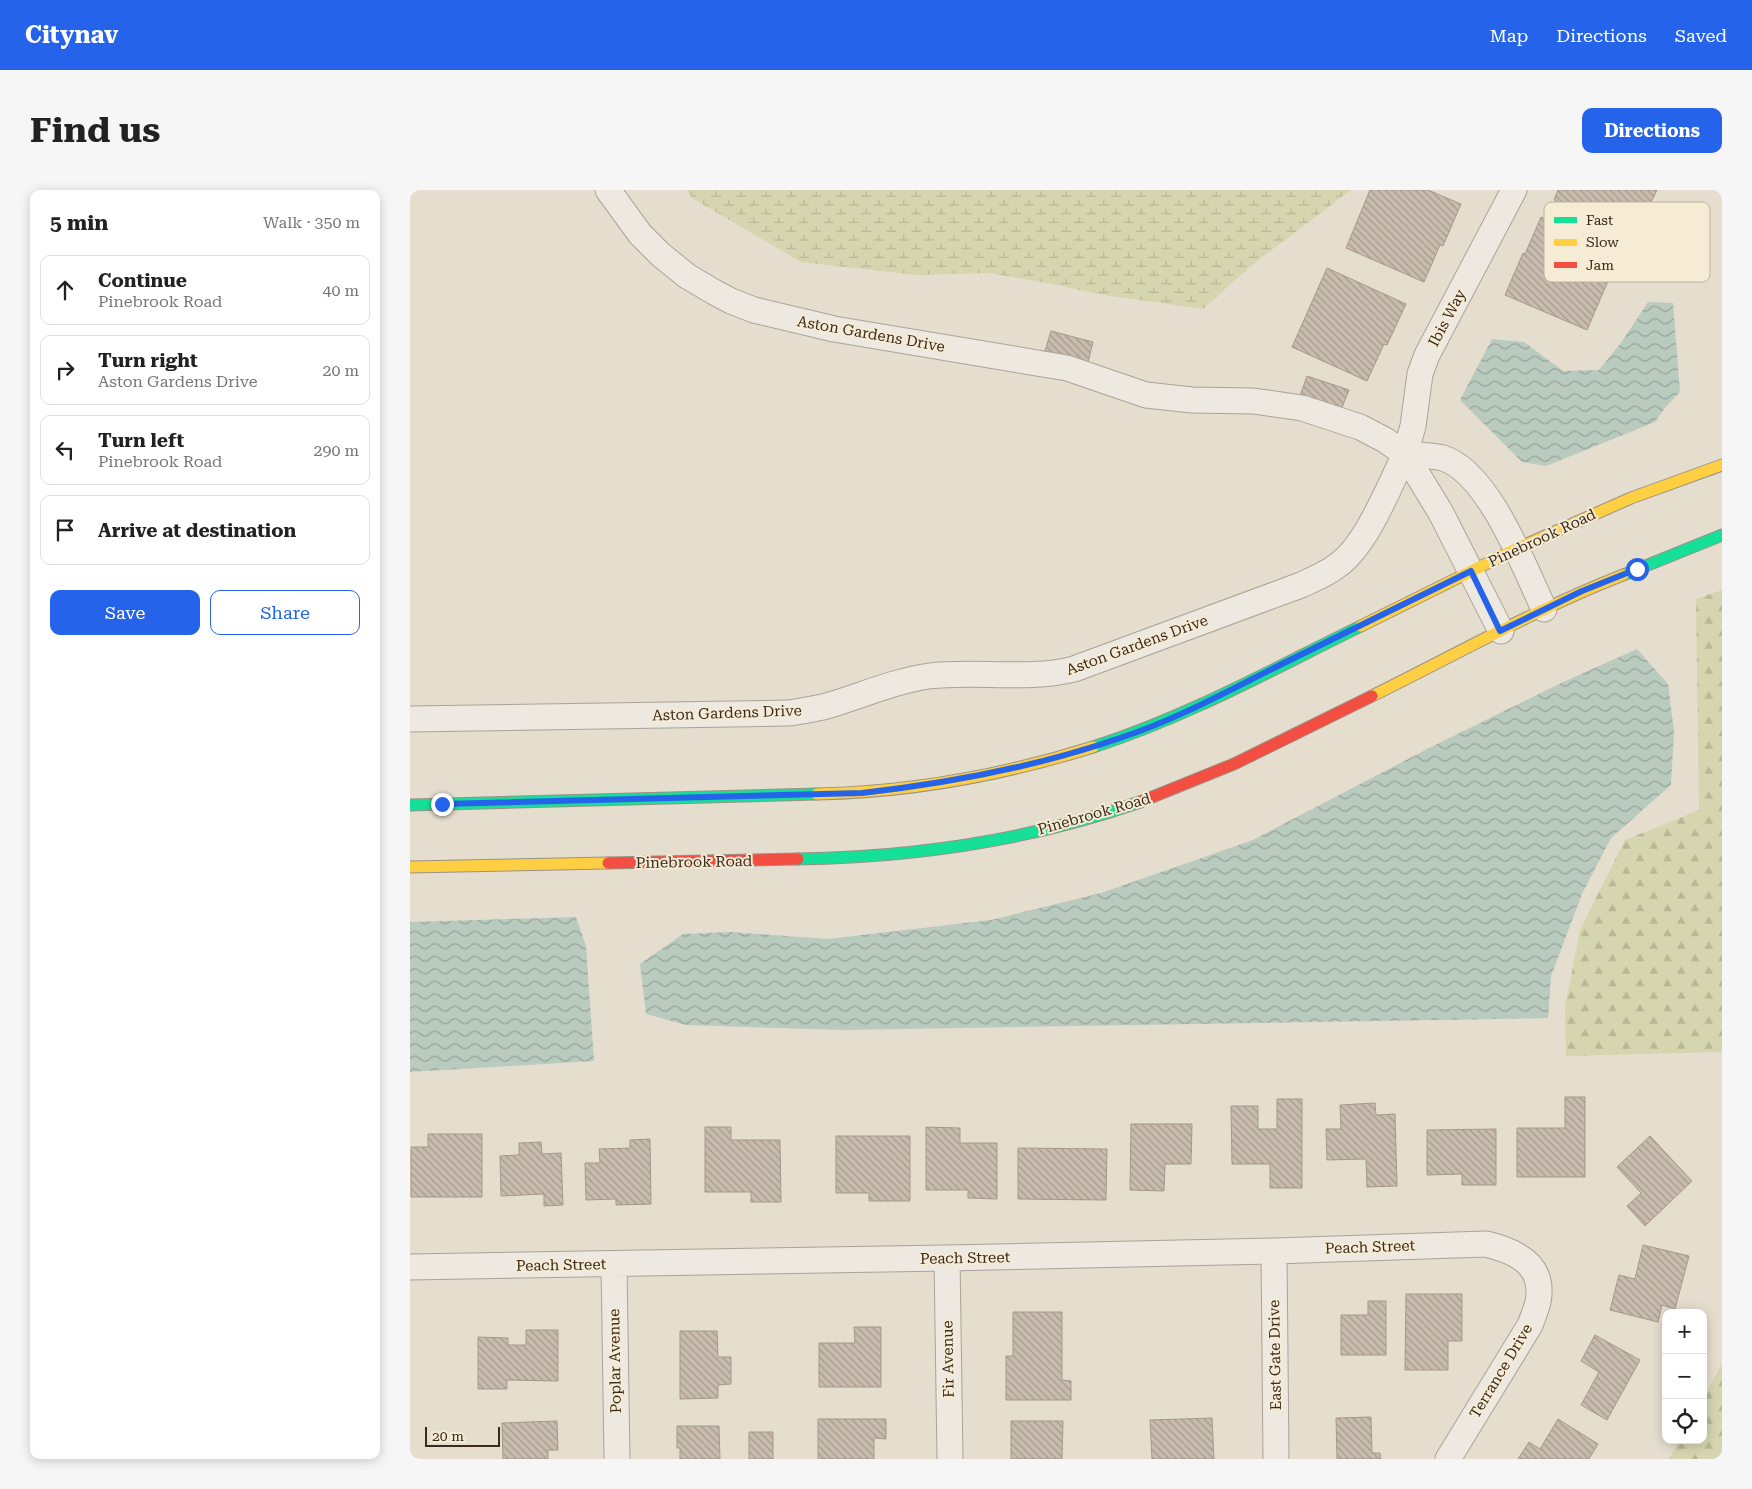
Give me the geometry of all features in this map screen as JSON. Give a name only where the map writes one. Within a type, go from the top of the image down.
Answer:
[{"type":"street","name":"Aston Gardens Drive","points":[[608,190],[640,234],[661,255],[687,276],[714,292],[754,310],[834,329],[1067,368],[1146,395],[1192,400],[1253,400],[1302,408],[1360,427],[1385,440],[1405,454],[1441,513],[1500,631]]},
{"type":"street","name":"Ibis Way","points":[[1405,454],[1413,426],[1420,374],[1427,355],[1514,190]]},
{"type":"street","name":"Aston Gardens Drive","points":[[1405,454],[1443,458],[1456,464],[1479,484],[1516,549],[1544,609]]},
{"type":"street","name":"Aston Gardens Drive","points":[[410,719],[789,714],[828,706],[890,684],[928,676],[948,674],[1040,675],[1074,669],[1301,585],[1321,576],[1340,564],[1354,549],[1376,515],[1405,454]]},
{"type":"street","name":"Pinebrook Road","points":[[410,805],[862,793],[917,787],[1005,771],[1061,757],[1121,738],[1183,714],[1516,549],[1631,498],[1722,465]]},
{"type":"street","name":"Pinebrook Road","points":[[410,867],[865,857],[911,853],[980,843],[1041,831],[1118,810],[1249,758],[1582,591],[1722,535]]},
{"type":"street","name":"Peach Street","points":[[410,1267],[947,1258],[1486,1244],[1501,1248],[1518,1256]]},
{"type":"street","name":"East Gate Drive","points":[[1274,1251],[1276,1459]]},
{"type":"street","name":"Terrance Drive","points":[[1448,1459],[1530,1324],[1538,1302],[1538,1280],[1530,1264],[1518,1256]]},
{"type":"street","name":"Fir Avenue","points":[[947,1258],[950,1459]]},
{"type":"street","name":"Poplar Avenue","points":[[614,1264],[617,1459]]},
{"type":"green space","points":[[687,190],[1351,190],[1251,266],[1203,309],[1104,295],[989,273],[916,275],[801,262],[692,198]]},
{"type":"green space","points":[[1722,590],[1722,1052],[1566,1056],[1565,1007],[1580,930],[1625,840],[1699,810],[1696,599]]},
{"type":"green space","points":[[1722,1364],[1722,1459],[1669,1459],[1678,1444],[1707,1444],[1707,1391]]},
{"type":"water","points":[[1648,302],[1673,303],[1680,392],[1655,422],[1546,466],[1522,462],[1460,400],[1492,339],[1524,342],[1563,371],[1599,370],[1621,343]]},
{"type":"water","points":[[1637,649],[1668,684],[1674,732],[1671,785],[1611,838],[1582,894],[1551,976],[1548,1018],[845,1030],[686,1025],[646,1014],[640,964],[683,934],[731,932],[828,939],[991,920],[1101,893],[1253,840],[1429,748],[1561,683]]},
{"type":"water","points":[[576,917],[586,946],[594,1061],[410,1072],[410,922]]},
{"type":"building","points":[[1370,190],[1428,190],[1461,204],[1443,246],[1440,245],[1424,282],[1346,248]]},
{"type":"building","points":[[1558,190],[1657,190],[1651,202],[1558,202],[1554,200]]},
{"type":"building","points":[[1541,217],[1544,218],[1544,282],[1608,282],[1587,330],[1505,295],[1523,253],[1525,254]]},
{"type":"building","points":[[1327,268],[1406,304],[1387,345],[1384,344],[1367,381],[1292,347]]},
{"type":"building","points":[[1051,331],[1093,342],[1088,362],[1045,351]]},
{"type":"building","points":[[1307,376],[1349,390],[1341,410],[1300,396]]},
{"type":"building","points":[[1565,1097],[1585,1097],[1585,1177],[1517,1177],[1517,1128],[1565,1128]]},
{"type":"building","points":[[1277,1099],[1302,1099],[1302,1188],[1270,1188],[1270,1164],[1232,1164],[1231,1106],[1258,1106],[1258,1129],[1277,1129]]},
{"type":"building","points":[[1375,1103],[1376,1115],[1395,1114],[1397,1186],[1367,1187],[1366,1159],[1327,1160],[1326,1129],[1341,1129],[1340,1105]]},
{"type":"building","points":[[1131,1124],[1192,1124],[1191,1164],[1165,1164],[1164,1191],[1130,1190]]},
{"type":"building","points":[[705,1127],[731,1127],[731,1140],[780,1140],[781,1202],[751,1202],[751,1192],[705,1192]]},
{"type":"building","points":[[926,1127],[960,1128],[960,1143],[997,1143],[997,1199],[968,1198],[968,1190],[926,1190]]},
{"type":"building","points":[[1496,1129],[1496,1185],[1462,1185],[1462,1174],[1427,1175],[1427,1130]]},
{"type":"building","points":[[428,1134],[482,1134],[482,1197],[411,1197],[411,1147],[428,1147]]},
{"type":"building","points":[[836,1136],[910,1136],[910,1201],[869,1201],[869,1193],[836,1193]]},
{"type":"building","points":[[1650,1136],[1692,1181],[1645,1226],[1627,1206],[1641,1193],[1617,1167]]},
{"type":"building","points":[[650,1139],[651,1204],[616,1205],[616,1199],[586,1200],[585,1163],[600,1163],[599,1149],[630,1148],[630,1140]]},
{"type":"building","points":[[541,1142],[542,1154],[561,1153],[563,1205],[544,1206],[544,1194],[501,1196],[500,1156],[519,1155],[519,1143]]},
{"type":"building","points":[[1018,1148],[1107,1149],[1106,1200],[1018,1199]]},
{"type":"building","points":[[1643,1245],[1689,1256],[1675,1309],[1662,1305],[1658,1322],[1610,1310],[1619,1275],[1635,1279]]},
{"type":"building","points":[[1406,1294],[1462,1294],[1462,1341],[1448,1341],[1448,1370],[1405,1370]]},
{"type":"building","points":[[1368,1301],[1386,1301],[1386,1355],[1341,1355],[1341,1315],[1368,1315]]},
{"type":"building","points":[[1013,1312],[1062,1312],[1062,1380],[1071,1381],[1071,1400],[1006,1400],[1006,1356],[1013,1356]]},
{"type":"building","points":[[854,1327],[881,1327],[881,1387],[819,1387],[819,1343],[855,1343]]},
{"type":"building","points":[[526,1330],[558,1330],[558,1381],[507,1380],[507,1389],[478,1389],[478,1337],[508,1338],[508,1345],[526,1345]]},
{"type":"building","points":[[680,1331],[717,1331],[718,1357],[731,1357],[731,1384],[718,1385],[718,1398],[680,1399]]},
{"type":"building","points":[[1595,1335],[1640,1360],[1607,1420],[1581,1405],[1599,1372],[1581,1361]]},
{"type":"building","points":[[1371,1417],[1372,1453],[1380,1453],[1381,1459],[1337,1459],[1336,1418]]},
{"type":"building","points":[[1212,1418],[1214,1459],[1152,1459],[1150,1420]]},
{"type":"building","points":[[818,1419],[886,1419],[886,1439],[874,1438],[874,1459],[818,1459]]},
{"type":"building","points":[[1558,1419],[1598,1444],[1589,1459],[1518,1459],[1529,1442],[1540,1449]]},
{"type":"building","points":[[557,1421],[558,1450],[548,1450],[548,1459],[503,1459],[502,1423]]},
{"type":"building","points":[[1011,1421],[1063,1421],[1062,1459],[1011,1459]]},
{"type":"building","points":[[677,1426],[719,1426],[720,1459],[680,1459],[680,1448],[677,1448]]},
{"type":"building","points":[[749,1432],[773,1432],[773,1459],[749,1459]]},
{"type":"traffic: fast","points":[[1623,575],[1722,535]]},
{"type":"traffic: fast","points":[[1093,747],[1196,707],[1361,626]]},
{"type":"traffic: fast","points":[[410,805],[817,794]]},
{"type":"traffic: fast","points":[[798,859],[885,855],[972,844],[1057,827],[1140,802]]},
{"type":"traffic: slow","points":[[1361,626],[1516,549],[1631,498],[1722,465]]},
{"type":"traffic: slow","points":[[1372,696],[1527,617],[1623,575]]},
{"type":"traffic: slow","points":[[817,794],[852,793],[922,786],[991,774],[1093,747]]},
{"type":"traffic: slow","points":[[410,867],[608,863]]},
{"type":"traffic: jam","points":[[1140,802],[1234,764],[1372,696]]},
{"type":"traffic: jam","points":[[608,863],[798,859]]},
{"type":"route","points":[[442,804],[862,793],[917,787],[1005,771],[1061,757],[1121,738],[1183,714],[1471,571],[1500,631],[1582,591],[1637,569]]}]
